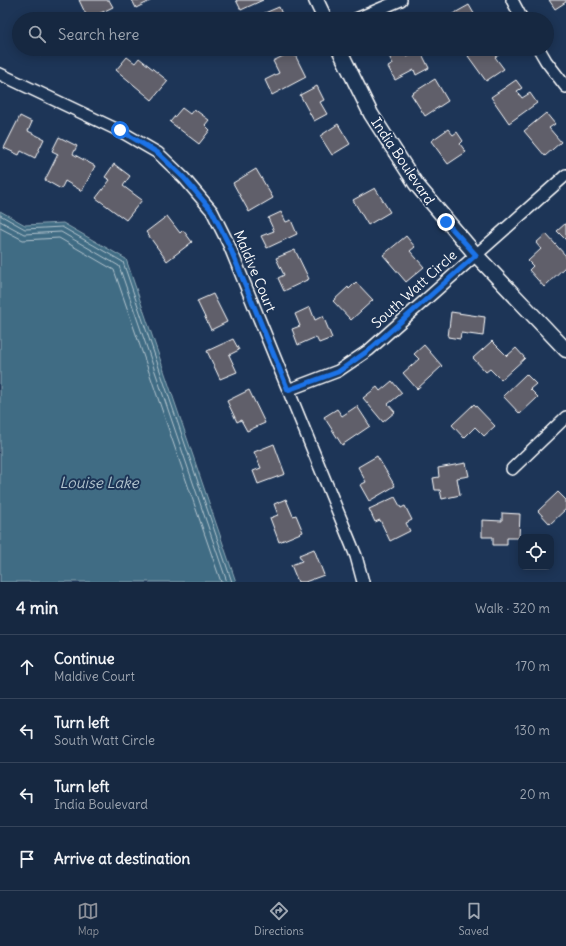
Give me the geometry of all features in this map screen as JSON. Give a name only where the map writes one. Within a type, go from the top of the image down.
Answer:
[{"type":"street","points":[[316,0],[322,12]]},
{"type":"street","points":[[373,12],[401,0]]},
{"type":"street","points":[[512,0],[518,12]]},
{"type":"street","name":"India Boulevard","points":[[342,56],[370,114],[416,184],[476,255],[566,350]]},
{"type":"street","points":[[543,56],[566,87]]},
{"type":"street","name":"Maldive Court","points":[[0,74],[120,130],[158,153],[184,178],[212,211],[229,245],[356,556],[363,582]]},
{"type":"street","name":"South Watt Circle","points":[[288,390],[338,372],[369,350],[566,175]]},
{"type":"street","points":[[512,470],[566,417]]},
{"type":"water","name":"Louise Lake","points":[[0,211],[25,225],[63,223],[126,259],[236,582],[0,582]]},
{"type":"building","points":[[79,0],[109,0],[113,7],[103,12],[85,12]]},
{"type":"building","points":[[132,0],[152,0],[136,8]]},
{"type":"building","points":[[236,0],[263,0],[241,10]]},
{"type":"building","points":[[549,0],[566,0],[566,2],[555,9]]},
{"type":"building","points":[[469,5],[473,12],[456,12]]},
{"type":"building","points":[[279,7],[281,12],[267,12]]},
{"type":"building","points":[[283,56],[296,56],[306,77],[272,95],[265,80],[279,73],[273,61]]},
{"type":"building","points":[[389,56],[423,56],[429,68],[416,75],[414,70],[395,80],[388,67],[393,64]]},
{"type":"building","points":[[468,56],[497,56],[495,57],[504,69],[486,81]]},
{"type":"building","points":[[127,57],[135,63],[139,58],[168,81],[152,100],[116,70]]},
{"type":"building","points":[[435,79],[448,101],[425,116],[411,94]]},
{"type":"building","points":[[516,80],[522,88],[517,91],[522,98],[530,93],[537,103],[509,123],[491,97]]},
{"type":"building","points":[[317,86],[324,100],[320,102],[327,114],[314,121],[300,95]]},
{"type":"building","points":[[182,108],[190,114],[194,109],[209,120],[205,125],[210,130],[199,144],[170,122]]},
{"type":"building","points":[[546,113],[555,124],[549,128],[561,142],[545,156],[524,131]]},
{"type":"building","points":[[20,116],[32,122],[28,131],[44,139],[35,158],[21,151],[19,155],[4,148]]},
{"type":"building","points":[[338,124],[350,144],[332,155],[320,136]]},
{"type":"building","points":[[448,129],[453,135],[457,132],[463,141],[460,144],[466,152],[448,164],[431,141]]},
{"type":"building","points":[[59,137],[77,146],[73,154],[95,166],[82,191],[65,181],[61,189],[45,180],[58,154],[52,151]]},
{"type":"building","points":[[114,164],[130,176],[123,186],[142,200],[126,220],[96,198],[110,180],[105,177]]},
{"type":"building","points":[[256,169],[273,198],[249,212],[233,183]]},
{"type":"building","points":[[375,188],[390,212],[368,225],[353,200]]},
{"type":"building","points":[[281,212],[286,222],[291,220],[297,234],[267,248],[261,236],[274,231],[268,218]]},
{"type":"building","points":[[167,216],[180,233],[183,230],[192,242],[167,261],[146,232]]},
{"type":"building","points":[[566,223],[566,240],[557,231]]},
{"type":"building","points":[[546,234],[566,256],[566,266],[544,287],[529,270],[533,266],[528,261],[541,249],[536,243]]},
{"type":"building","points":[[406,236],[415,247],[410,251],[424,267],[406,282],[383,255]]},
{"type":"building","points":[[295,250],[309,279],[284,291],[278,278],[284,275],[276,258]]},
{"type":"building","points":[[356,282],[373,300],[351,320],[333,301],[348,287],[349,289]]},
{"type":"building","points":[[213,294],[227,322],[211,330],[197,301]]},
{"type":"building","points":[[310,307],[315,320],[323,316],[332,338],[319,343],[316,337],[298,345],[292,329],[300,326],[295,314]]},
{"type":"building","points":[[451,312],[485,317],[483,336],[461,333],[460,339],[448,337]]},
{"type":"building","points":[[233,339],[239,350],[229,355],[237,372],[220,379],[207,351]]},
{"type":"building","points":[[492,341],[507,356],[516,348],[525,358],[501,380],[490,369],[486,372],[473,358]]},
{"type":"building","points":[[424,345],[442,366],[417,389],[403,373],[419,359],[414,354]]},
{"type":"building","points":[[526,374],[536,384],[530,389],[538,397],[520,414],[503,396]]},
{"type":"building","points":[[392,381],[402,393],[388,404],[395,412],[383,422],[363,398],[377,387],[380,391]]},
{"type":"building","points":[[249,390],[265,423],[247,431],[241,420],[237,422],[227,401]]},
{"type":"building","points":[[474,404],[495,426],[484,436],[475,427],[464,438],[452,425]]},
{"type":"building","points":[[357,406],[370,426],[342,445],[324,417],[337,409],[342,416]]},
{"type":"building","points":[[274,444],[285,474],[258,484],[253,471],[261,468],[254,452]]},
{"type":"building","points":[[377,456],[395,486],[369,501],[360,485],[366,482],[358,467]]},
{"type":"building","points":[[466,463],[469,476],[457,478],[460,495],[442,499],[440,490],[435,490],[433,478],[439,477],[438,468]]},
{"type":"building","points":[[558,492],[566,500],[566,509],[550,524],[538,511]]},
{"type":"building","points":[[395,497],[401,508],[405,506],[412,520],[406,523],[410,531],[390,541],[380,520],[375,522],[369,509]]},
{"type":"building","points":[[286,499],[293,516],[296,515],[303,532],[279,542],[270,518],[278,515],[274,504]]},
{"type":"building","points":[[502,513],[520,514],[518,538],[507,538],[507,545],[493,545],[493,537],[482,537],[482,520],[502,521]]},
{"type":"building","points":[[314,549],[324,575],[305,582],[298,582],[291,565],[302,561],[299,555]]},
{"type":"route","points":[[120,130],[158,153],[184,178],[212,211],[229,245],[288,390],[338,372],[369,350],[476,255],[446,222]]}]
